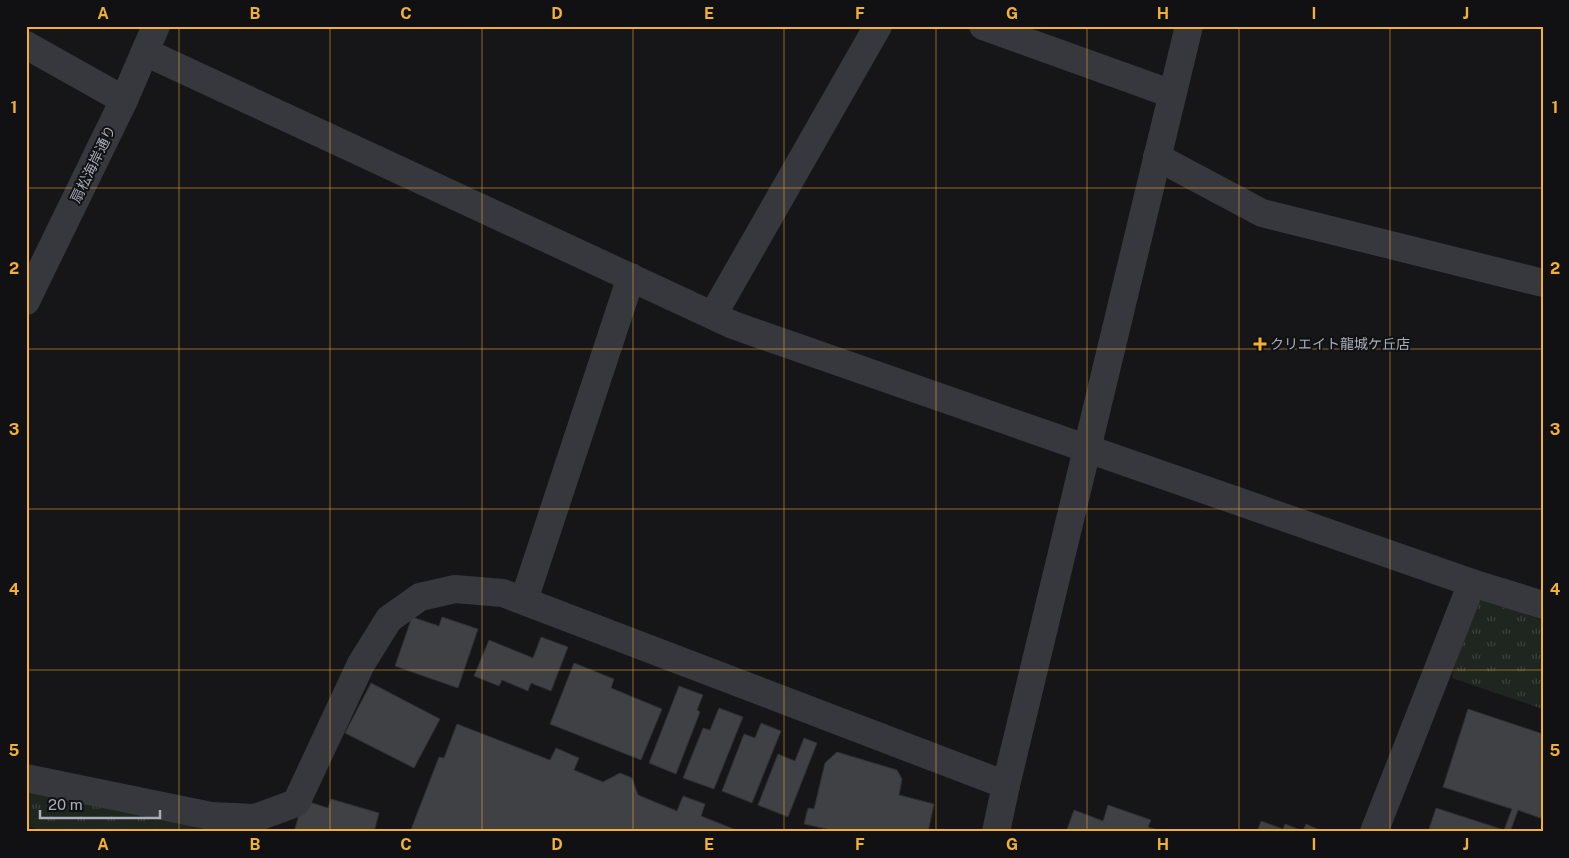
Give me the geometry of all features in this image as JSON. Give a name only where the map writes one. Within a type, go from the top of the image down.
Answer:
[{"type":"street","name":"扇松海岸通り","points":[[26,301],[124,100],[156,26]]},
{"type":"street","points":[[713,315],[878,26]]},
{"type":"street","points":[[983,26],[1172,94]]},
{"type":"street","points":[[996,832],[1189,26]]},
{"type":"street","points":[[26,46],[124,100]]},
{"type":"street","points":[[145,52],[742,328],[1543,605]]},
{"type":"street","points":[[1157,157],[1262,213],[1543,283]]},
{"type":"street","points":[[524,600],[631,277]]},
{"type":"street","points":[[1374,832],[1472,582]]},
{"type":"street","points":[[26,778],[212,816],[255,818],[296,803],[361,664],[389,619],[420,597],[454,589],[504,592],[1006,785]]},
{"type":"green space","points":[[1467,596],[1543,620],[1543,709],[1452,678]]},
{"type":"green space","points":[[26,789],[225,832],[50,832],[26,826]]},
{"type":"building","points":[[412,617],[439,626],[442,617],[478,629],[458,688],[395,666]]},
{"type":"building","points":[[541,637],[568,647],[551,691],[531,683],[528,691],[502,680],[499,686],[474,676],[489,640],[533,658]]},
{"type":"building","points":[[574,663],[614,679],[611,688],[662,709],[641,760],[550,724]]},
{"type":"building","points":[[371,683],[440,719],[414,768],[345,733]]},
{"type":"building","points":[[679,686],[703,695],[697,710],[700,712],[676,774],[649,763]]},
{"type":"building","points":[[719,708],[743,717],[714,789],[683,778],[703,728],[710,730]]},
{"type":"building","points":[[1468,709],[1543,734],[1543,819],[1518,810],[1510,832],[1428,832],[1436,808],[1504,830],[1512,809],[1443,787]]},
{"type":"building","points":[[761,723],[781,731],[752,803],[722,791],[744,734],[755,738]]},
{"type":"building","points":[[457,724],[550,760],[556,748],[579,758],[574,770],[603,782],[620,773],[632,778],[638,795],[677,811],[683,796],[705,804],[701,816],[741,832],[410,832],[439,757],[444,758]]},
{"type":"building","points":[[804,738],[817,743],[788,817],[758,805],[778,754],[795,761]]},
{"type":"building","points":[[837,752],[897,770],[902,779],[899,795],[934,804],[928,832],[831,832],[831,830],[804,824],[808,808],[814,809],[825,763]]},
{"type":"building","points":[[331,799],[379,813],[374,832],[294,832],[303,800],[328,808]]},
{"type":"building","points":[[1108,805],[1151,820],[1148,827],[1163,832],[1066,832],[1074,810],[1103,821]]},
{"type":"building","points":[[1261,821],[1283,829],[1285,824],[1303,831],[1306,824],[1324,832],[1257,832]]},
{"type":"place","name":"クリエイト龍城ケ丘店","points":[[1260,344]]}]
